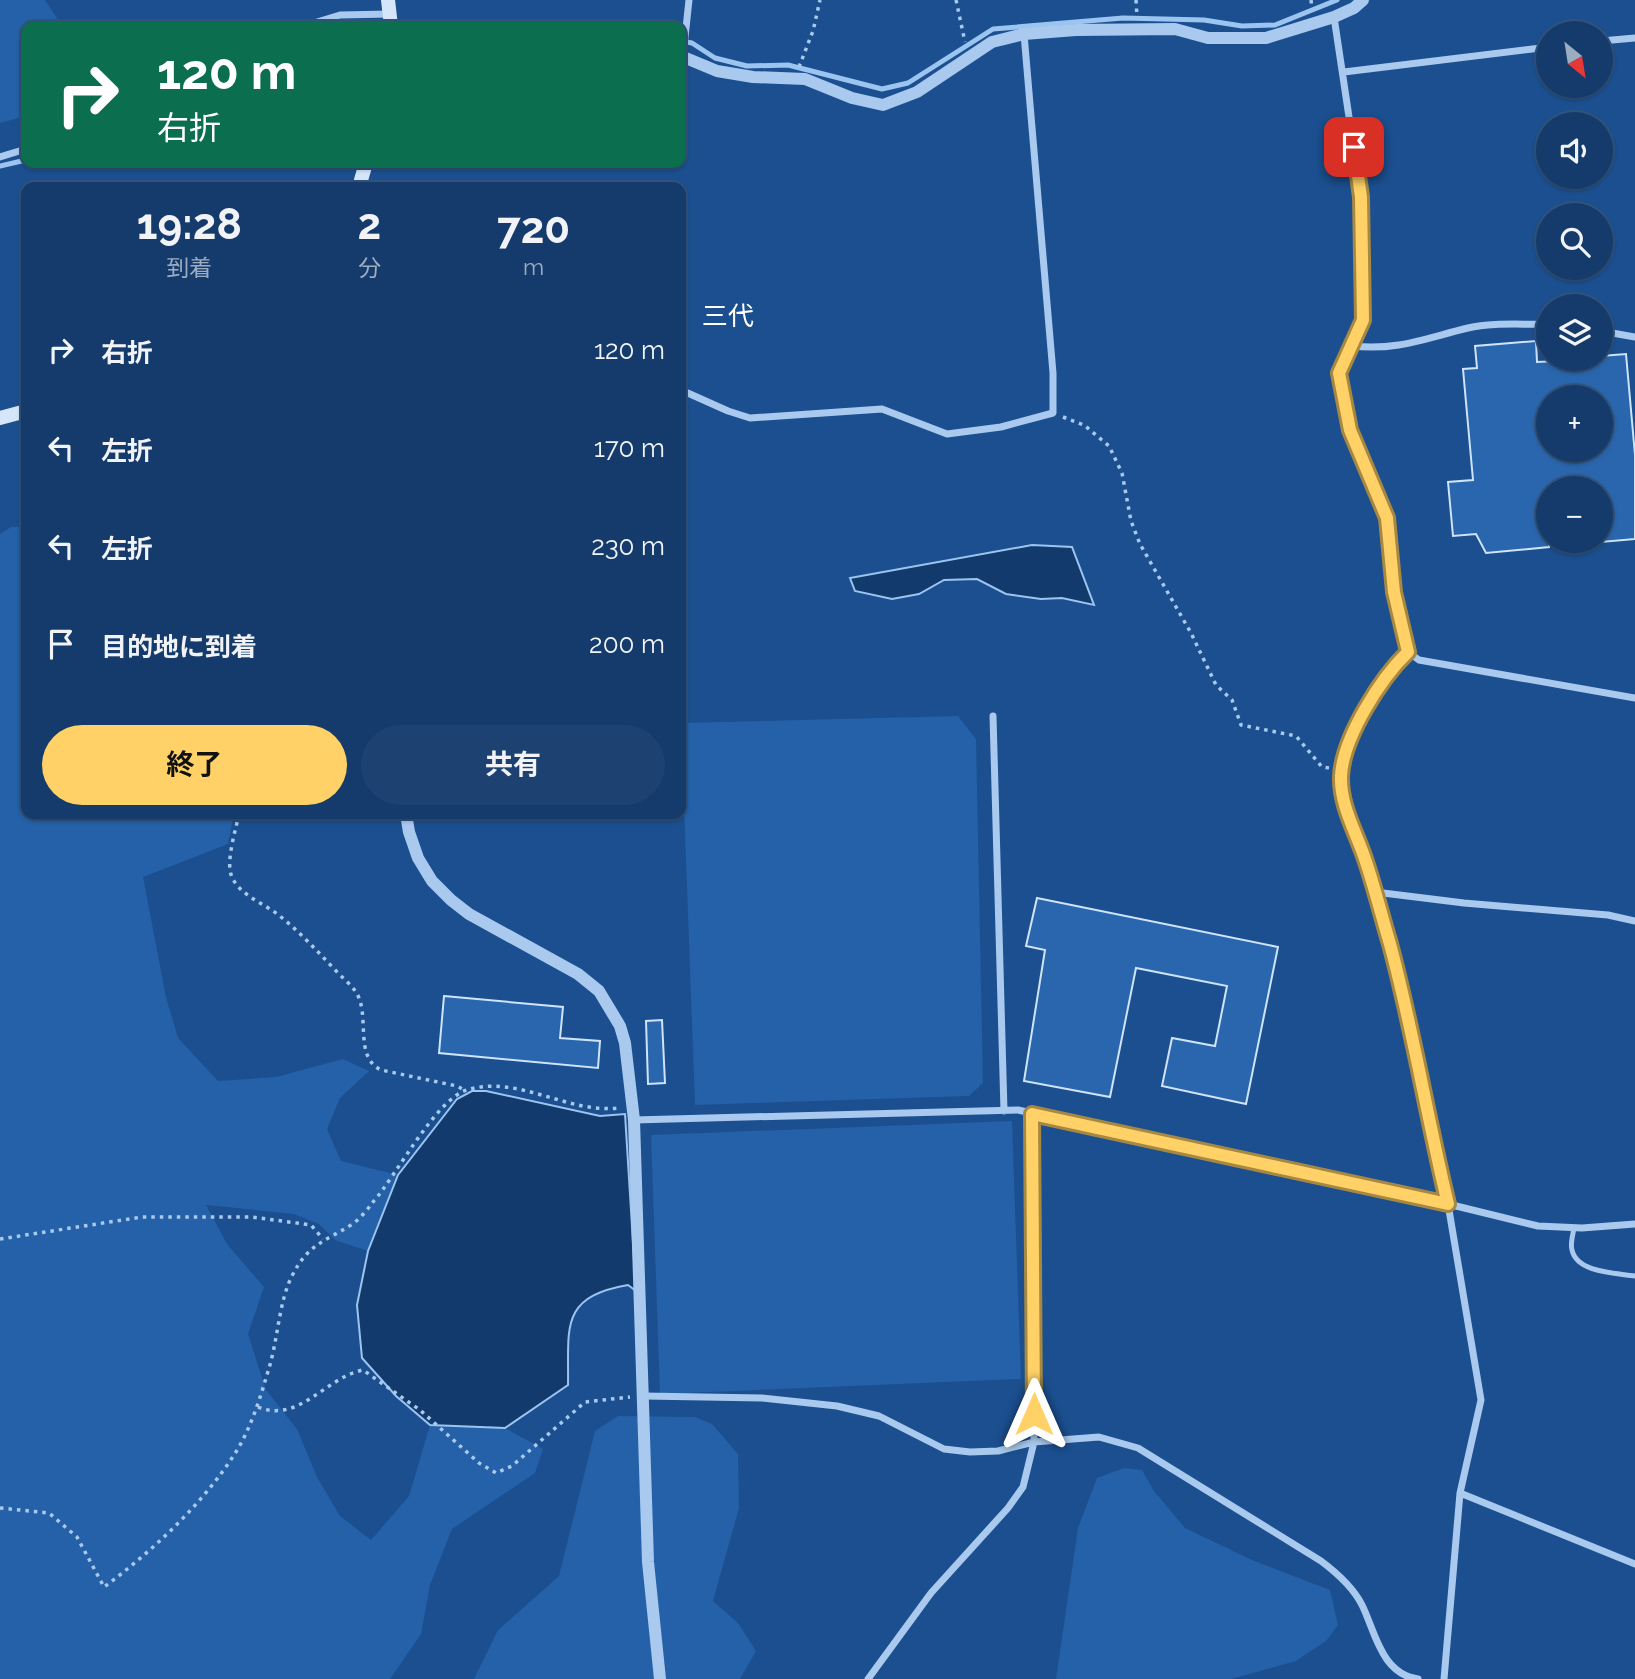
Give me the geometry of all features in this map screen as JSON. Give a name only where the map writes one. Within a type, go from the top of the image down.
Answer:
[{"type":"main road","points":[[0,418],[21,412]]},
{"type":"street","points":[[686,24],[689,0]]},
{"type":"street","points":[[686,58],[717,72],[752,77],[804,79],[852,98],[883,105],[917,92],[992,42],[1024,34],[1076,30],[1175,29],[1208,38],[1266,38],[1334,17],[1354,8],[1363,0]]},
{"type":"street","points":[[320,21],[340,15],[390,14]]},
{"type":"street","points":[[1334,17],[1361,197],[1363,320],[1339,373],[1350,430],[1387,518],[1394,592],[1408,652],[1419,660],[1635,698]]},
{"type":"street","points":[[686,392],[750,418],[882,409],[947,434],[1001,427],[1053,413],[1053,373],[1024,34]]},
{"type":"street","points":[[1614,40],[1635,38]]},
{"type":"street","points":[[1344,72],[1536,49]]},
{"type":"street","points":[[0,157],[21,151]]},
{"type":"street","points":[[1352,346],[1373,348],[1416,343],[1471,327],[1536,324]]},
{"type":"street","points":[[1613,333],[1635,337]]},
{"type":"street","points":[[1408,652],[1383,678],[1346,751],[1343,769],[1344,805],[1366,860],[1405,998],[1448,1204],[1480,1400],[1460,1493],[1444,1679]]},
{"type":"street","points":[[993,716],[1004,1111]]},
{"type":"street","points":[[407,819],[418,858],[432,881],[450,900],[469,914],[578,974],[598,991],[620,1026],[625,1043],[634,1120],[648,1562],[660,1679]]},
{"type":"street","points":[[1375,892],[1635,920]]},
{"type":"street","points":[[634,1120],[1018,1110],[1538,1226],[1574,1228],[1635,1224]]},
{"type":"street","points":[[868,1679],[932,1593],[1008,1508],[1023,1487],[1034,1441],[1032,1114]]},
{"type":"street","points":[[644,1396],[762,1398],[837,1406],[879,1416],[944,1449],[970,1452],[998,1451],[1034,1441],[1099,1437],[1138,1448],[1337,1573],[1362,1604],[1379,1649],[1394,1666],[1418,1679]]},
{"type":"street","points":[[1460,1493],[1635,1564]]},
{"type":"lane","points":[[1574,1228],[1571,1249],[1585,1267],[1635,1276]]},
{"type":"path","points":[[796,79],[813,31],[820,0]]},
{"type":"path","points":[[956,0],[968,57]]},
{"type":"path","points":[[1053,413],[1084,425],[1109,446],[1122,473],[1130,521],[1140,544],[1191,634],[1216,685],[1232,700],[1241,725],[1296,736],[1322,767],[1343,769]]},
{"type":"path","points":[[238,819],[230,859],[231,877],[239,887],[279,914],[351,985],[358,995],[363,1013],[366,1057],[373,1066],[464,1090]]},
{"type":"path","points":[[0,1508],[49,1513],[77,1537],[104,1587],[205,1496],[239,1446],[258,1407],[286,1290],[306,1253],[323,1239],[353,1224],[374,1201],[434,1118],[454,1096],[464,1090],[482,1086],[524,1090],[576,1103],[611,1108],[632,1106]]},
{"type":"path","points":[[0,1239],[142,1217],[220,1216],[252,1217],[311,1225],[323,1239]]},
{"type":"path","points":[[258,1407],[269,1411],[290,1410],[350,1372],[363,1370],[419,1410],[479,1462],[496,1473],[512,1466],[585,1402],[644,1396]]},
{"type":"shaded area","points":[[0,0],[45,0],[59,21],[21,21],[21,117],[0,123]]},
{"type":"shaded area","points":[[11,527],[21,527],[21,819],[233,819],[228,844],[143,877],[166,997],[178,1038],[218,1081],[276,1077],[343,1059],[369,1071],[340,1098],[327,1129],[341,1161],[398,1175],[368,1251],[335,1240],[319,1224],[294,1214],[206,1205],[227,1244],[264,1287],[248,1334],[266,1390],[297,1429],[317,1477],[340,1516],[371,1540],[409,1496],[430,1425],[505,1428],[543,1449],[535,1473],[452,1529],[430,1585],[421,1634],[390,1679],[0,1679],[0,534]]},
{"type":"shaded area","points":[[1032,545],[1072,547],[1094,605],[1062,598],[1041,599],[1006,594],[977,579],[944,580],[919,594],[892,599],[855,591],[850,578]]},
{"type":"shaded area","points":[[958,716],[976,739],[983,1083],[969,1096],[695,1105],[685,819],[686,723]]},
{"type":"shaded area","points":[[472,1091],[486,1091],[600,1116],[625,1114],[636,1291],[628,1285],[606,1290],[579,1307],[572,1318],[569,1331],[568,1385],[505,1428],[430,1425],[396,1396],[362,1358],[357,1305],[368,1251],[398,1175],[457,1099]]},
{"type":"shaded area","points":[[1012,1121],[1021,1379],[660,1394],[651,1135]]},
{"type":"shaded area","points":[[618,1416],[695,1417],[712,1424],[738,1454],[739,1508],[713,1601],[738,1623],[756,1651],[740,1679],[474,1679],[498,1630],[559,1576],[595,1431]]},
{"type":"shaded area","points":[[1124,1468],[1142,1470],[1154,1491],[1185,1528],[1252,1560],[1330,1590],[1338,1625],[1326,1641],[1296,1661],[1231,1679],[1056,1679],[1078,1528],[1097,1478]]},
{"type":"building","points":[[1536,341],[1536,371],[1613,371],[1613,355],[1626,354],[1635,455],[1635,539],[1613,541],[1613,476],[1536,476],[1536,548],[1486,553],[1476,534],[1453,536],[1448,482],[1473,480],[1463,369],[1477,368],[1475,346]]},
{"type":"building","points":[[1037,898],[1278,947],[1246,1104],[1162,1086],[1172,1038],[1215,1046],[1227,986],[1136,968],[1110,1097],[1024,1081],[1045,950],[1026,946]]},
{"type":"building","points":[[444,996],[563,1007],[560,1038],[600,1041],[598,1068],[439,1053]]},
{"type":"building","points":[[662,1020],[665,1083],[648,1084],[646,1021]]},
{"type":"waterway","points":[[686,42],[715,58],[747,66],[788,65],[882,89],[908,83],[993,29],[1123,18],[1204,20],[1242,26],[1275,25],[1337,0]]},
{"type":"waterway","points":[[0,166],[21,161]]},
{"type":"district","name":"三代","points":[[728,316]]},
{"type":"route","points":[[1034,1414],[1032,1114],[1448,1204],[1405,998],[1366,860],[1344,805],[1341,775],[1346,751],[1363,714],[1383,678],[1408,652],[1394,592],[1387,518],[1350,430],[1339,373],[1363,320],[1361,197],[1354,147]]}]
